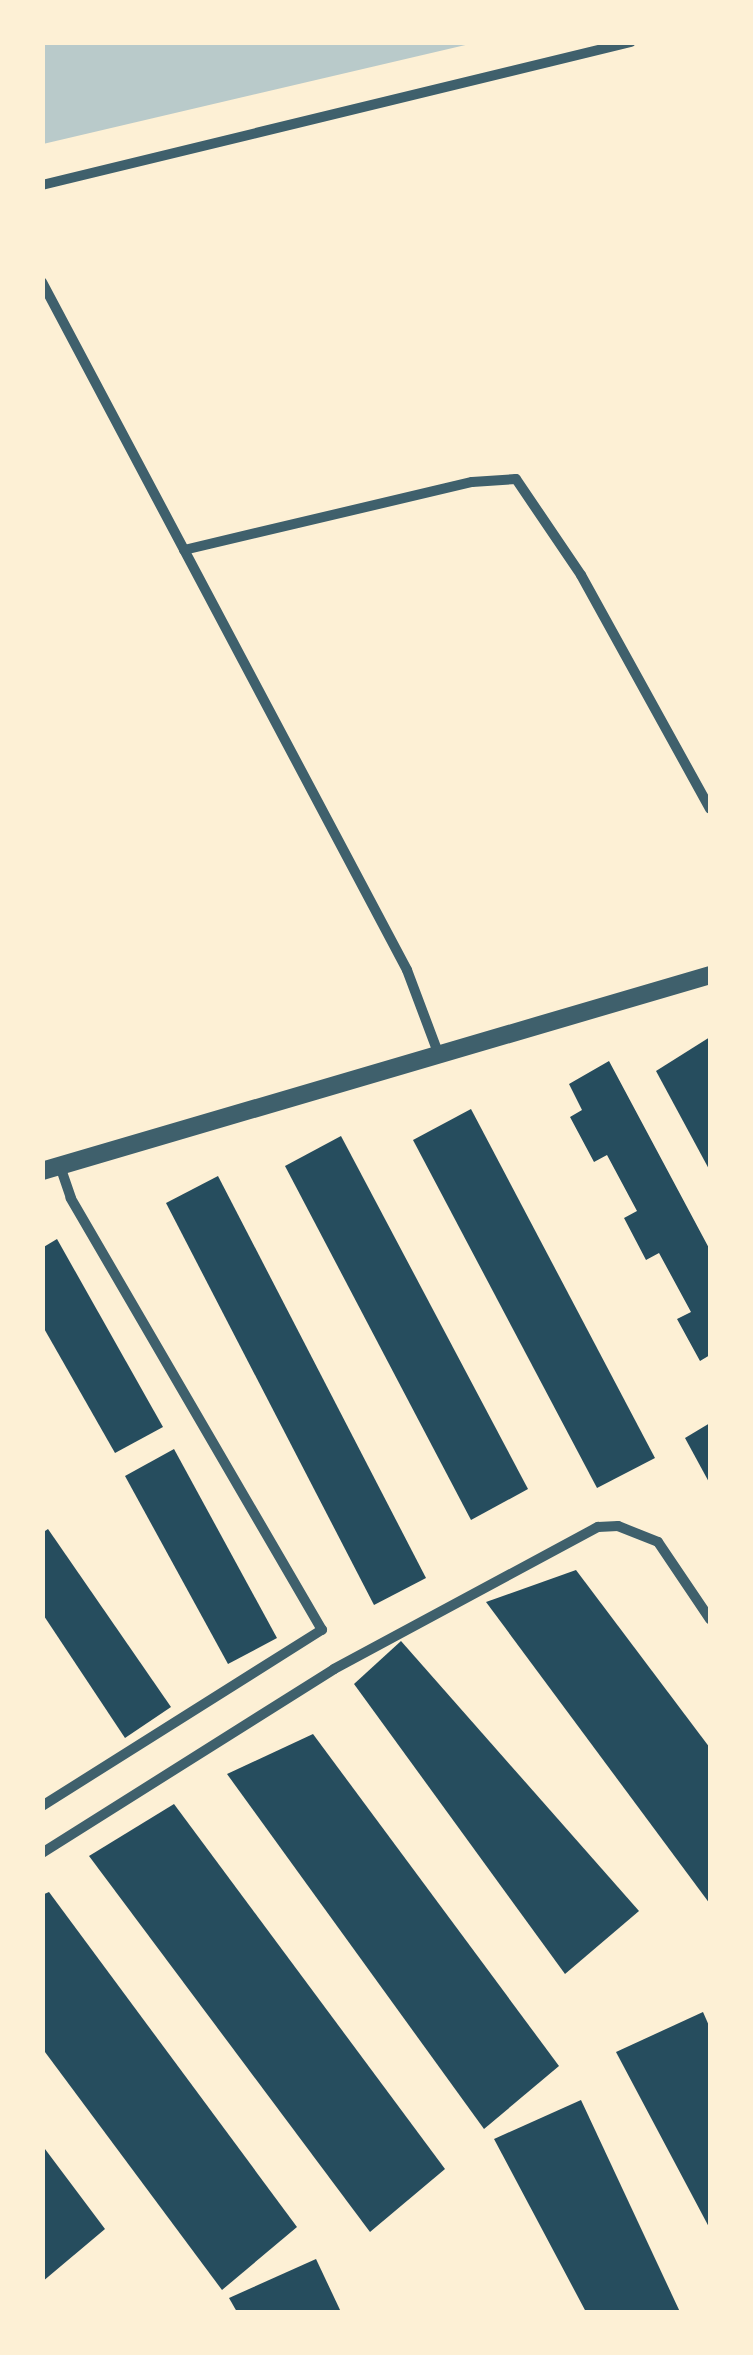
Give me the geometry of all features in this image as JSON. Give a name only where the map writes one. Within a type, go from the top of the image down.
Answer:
[{"type":"street","points":[[42,185],[632,42]]},
{"type":"street","points":[[42,282],[406,970],[439,1055]]},
{"type":"street","points":[[184,550],[472,482],[516,479],[580,575],[710,809]]},
{"type":"street","points":[[42,1806],[322,1630],[51,1168],[710,975]]},
{"type":"street","points":[[42,1853],[334,1668],[598,1527],[618,1526],[658,1542],[710,1619]]},
{"type":"shaded area","points":[[43,42],[474,42],[474,43],[43,144]]},
{"type":"building","points":[[710,1037],[710,1171],[656,1071]]},
{"type":"building","points":[[609,1061],[710,1250],[710,1355],[700,1361],[677,1319],[691,1312],[659,1253],[646,1260],[624,1218],[637,1211],[607,1155],[594,1162],[570,1117],[582,1110],[569,1084]]},
{"type":"building","points":[[471,1109],[655,1458],[597,1488],[413,1140]]},
{"type":"building","points":[[341,1136],[528,1489],[471,1520],[285,1166]]},
{"type":"building","points":[[218,1176],[426,1578],[374,1605],[166,1203]]},
{"type":"building","points":[[57,1239],[163,1427],[115,1453],[42,1325],[42,1248]]},
{"type":"building","points":[[710,1423],[710,1484],[685,1438]]},
{"type":"building","points":[[174,1449],[277,1638],[228,1664],[125,1476]]},
{"type":"building","points":[[48,1529],[171,1707],[125,1738],[42,1613],[42,1533]]},
{"type":"building","points":[[576,1570],[710,1748],[710,1904],[486,1602]]},
{"type":"building","points":[[401,1641],[639,1911],[565,1974],[354,1684]]},
{"type":"building","points":[[313,1734],[559,2066],[484,2129],[227,1774]]},
{"type":"building","points":[[174,1804],[445,2169],[370,2232],[89,1856]]},
{"type":"building","points":[[49,1892],[297,2227],[222,2290],[42,2048],[42,1895]]},
{"type":"building","points":[[703,2012],[710,2028],[710,2229],[616,2052]]},
{"type":"building","points":[[581,2100],[680,2312],[586,2312],[494,2139]]},
{"type":"building","points":[[42,2145],[105,2229],[42,2282]]},
{"type":"building","points":[[316,2259],[341,2312],[237,2312],[229,2298]]}]
